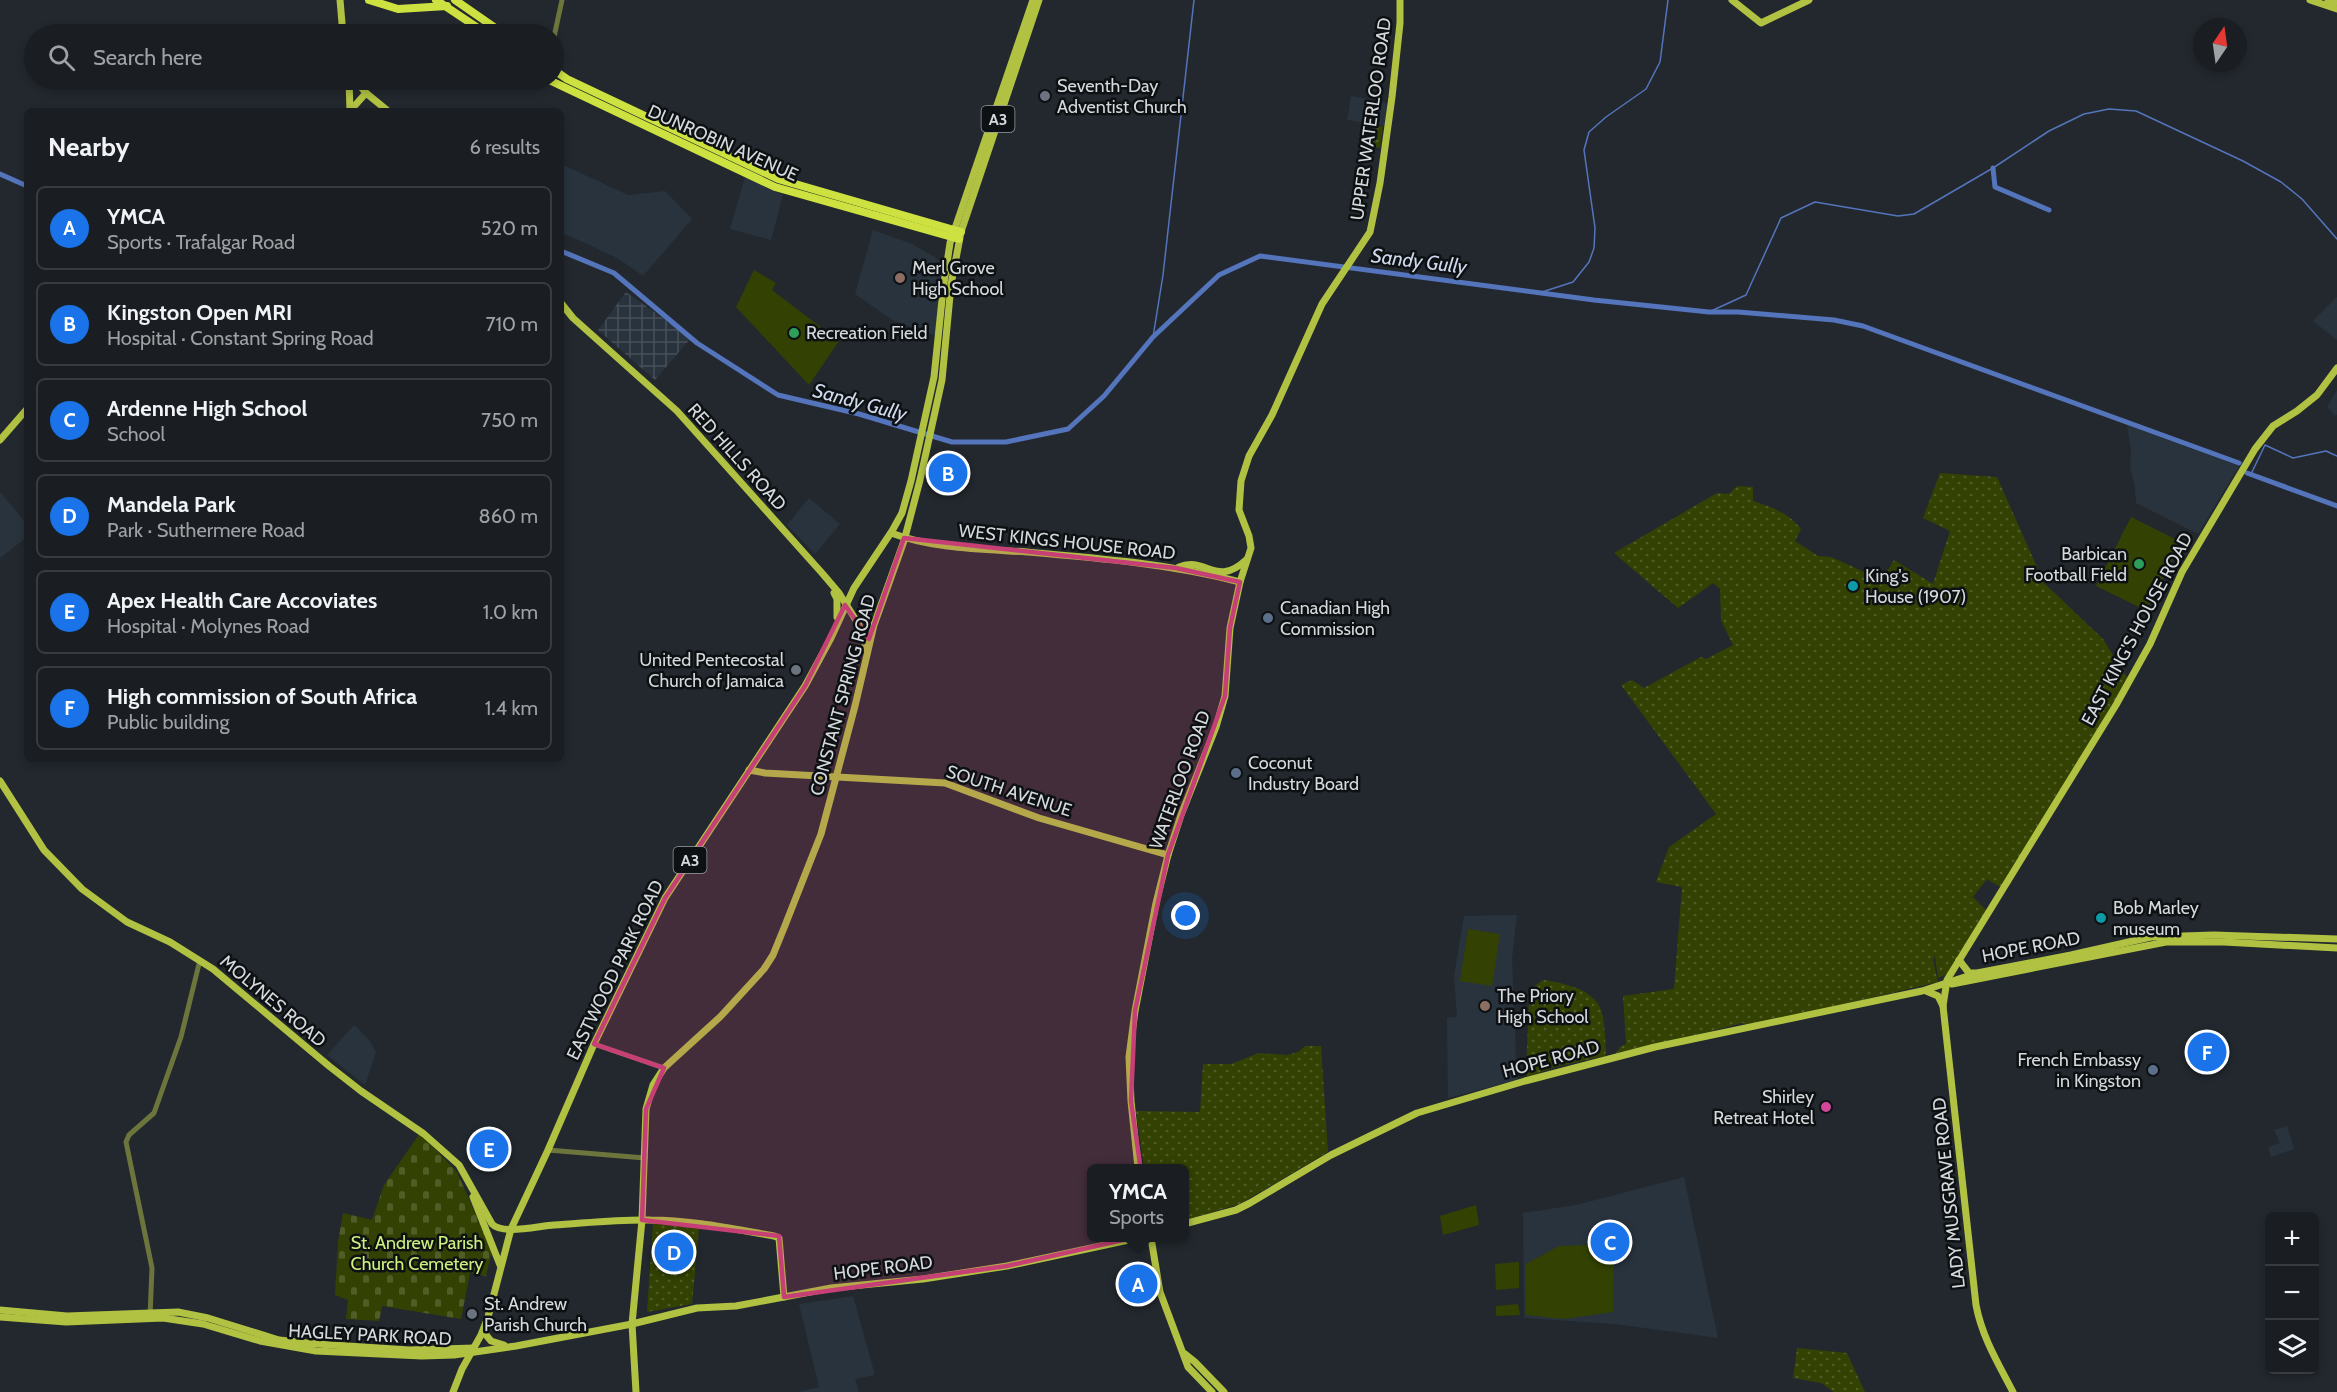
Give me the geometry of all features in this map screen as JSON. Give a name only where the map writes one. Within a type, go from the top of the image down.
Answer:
[{"type":"highway","points":[[369,0],[398,9],[447,6]]},
{"type":"highway","points":[[436,0],[473,24]]},
{"type":"highway","points":[[455,0],[490,24]]},
{"type":"highway","name":"DUNROBIN AVENUE","points":[[564,77],[778,179],[956,234]]},
{"type":"highway","name":"DUNROBIN AVENUE","points":[[564,87],[775,188],[956,234]]},
{"type":"main road","points":[[340,0],[342,24]]},
{"type":"main road","name":"CONSTANT SPRING ROAD","points":[[891,533],[907,497],[929,419],[937,360],[942,290],[956,234],[1033,0]]},
{"type":"main road","name":"CONSTANT SPRING ROAD","points":[[956,234],[1039,0]]},
{"type":"main road","name":"UPPER WATERLOO ROAD","points":[[1273,411],[1322,304],[1370,232],[1385,151],[1400,23],[1400,0]]},
{"type":"main road","points":[[1732,0],[1761,23],[1809,0]]},
{"type":"main road","points":[[2310,0],[2337,9]]},
{"type":"main road","points":[[2328,0],[2337,2]]},
{"type":"main road","points":[[350,108],[351,90]]},
{"type":"main road","points":[[353,90],[383,108]]},
{"type":"main road","points":[[360,90],[363,95]]},
{"type":"main road","points":[[352,108],[363,95]]},
{"type":"main road","name":"RED HILLS ROAD","points":[[564,307],[573,318],[677,411],[839,593],[859,625],[867,650]]},
{"type":"main road","name":"EAST KING'S HOUSE ROAD","points":[[1946,984],[2116,705],[2150,644],[2182,572],[2255,449],[2273,426],[2317,395],[2337,368]]},
{"type":"main road","name":"WATERLOO ROAD","points":[[1138,1164],[1129,1057],[1142,974],[1168,855],[1223,703],[1230,628],[1251,542],[1239,510],[1241,481],[1249,456],[1273,411]]},
{"type":"main road","points":[[0,440],[24,412]]},
{"type":"main road","name":"CONSTANT SPRING ROAD","points":[[636,1392],[632,1324],[642,1220],[646,1109],[653,1085],[664,1068],[720,1017],[757,978],[773,955],[821,834],[855,706],[867,650],[904,538],[918,487],[922,444]]},
{"type":"main road","points":[[918,487],[919,493],[910,533],[930,544]]},
{"type":"main road","name":"WEST KINGS HOUSE ROAD","points":[[891,533],[930,544],[1095,558],[1176,568],[1240,582]]},
{"type":"main road","name":"EASTWOOD PARK ROAD","points":[[453,1392],[484,1326],[511,1229],[594,1044],[665,898],[800,694],[832,636],[854,588],[891,533]]},
{"type":"main road","points":[[1176,568],[1188,564],[1227,573],[1247,560]]},
{"type":"main road","points":[[826,581],[845,591],[851,592],[854,588]]},
{"type":"main road","points":[[826,581],[837,599],[838,609],[832,636]]},
{"type":"main road","name":"SOUTH AVENUE","points":[[749,770],[765,773],[945,783],[1039,818],[1168,855]]},
{"type":"main road","name":"MOLYNES ROAD","points":[[0,781],[44,850],[82,889],[127,922],[170,942],[228,980],[337,1073],[412,1124],[453,1160],[475,1201],[500,1266]]},
{"type":"main road","name":"HOPE ROAD","points":[[1189,1223],[1236,1210],[1331,1155],[1417,1113],[1655,1047],[1922,991],[1977,973],[2160,936],[2214,935],[2337,939]]},
{"type":"main road","name":"HOPE ROAD","points":[[1946,984],[1961,984],[2166,942],[2337,948]]},
{"type":"main road","points":[[1959,960],[1969,973],[1977,973]]},
{"type":"main road","name":"LADY MUSGRAVE ROAD","points":[[1946,984],[1942,1006],[1980,1324],[2013,1392]]},
{"type":"main road","points":[[1922,991],[1938,996],[1942,1006]]},
{"type":"main road","points":[[453,1160],[459,1165],[494,1227],[500,1230],[540,1225],[642,1220],[712,1225],[779,1238],[784,1297]]},
{"type":"main road","name":"HOPE ROAD","points":[[632,1324],[697,1308],[736,1306],[835,1288],[923,1279],[1007,1266],[1119,1242]]},
{"type":"main road","points":[[1152,1242],[1160,1292],[1188,1367],[1209,1391]]},
{"type":"main road","name":"HAGLEY PARK ROAD","points":[[0,1310],[67,1316],[150,1315],[203,1324],[260,1341],[316,1351],[422,1356],[516,1346],[632,1324]]},
{"type":"main road","name":"HAGLEY PARK ROAD","points":[[0,1317],[66,1322],[150,1315]]},
{"type":"main road","points":[[484,1326],[486,1335],[491,1341],[516,1346]]},
{"type":"main road","points":[[1185,1354],[1224,1392]]},
{"type":"street","points":[[557,24],[562,0]]},
{"type":"street","points":[[150,1315],[152,1262],[126,1142],[129,1135],[154,1113],[181,1037],[200,960]]},
{"type":"street","points":[[594,1044],[664,1068]]},
{"type":"street","points":[[548,1150],[645,1158]]},
{"type":"highlighted area","points":[[904,538],[1176,568],[1240,582],[1230,628],[1225,696],[1168,855],[1135,1011],[1131,1101],[1150,1234],[1007,1266],[784,1297],[779,1236],[642,1220],[646,1109],[664,1068],[594,1044],[665,898],[805,686],[845,605],[869,639]]},
{"type":"shaded area","points":[[1351,96],[1384,102],[1387,105],[1386,126],[1347,120]]},
{"type":"shaded area","points":[[564,165],[628,195],[665,191],[692,219],[643,276],[619,259],[564,235]]},
{"type":"shaded area","points":[[745,177],[783,195],[771,240],[730,229]]},
{"type":"shaded area","name":"Merl Grove High School","points":[[873,230],[912,244],[943,262],[936,336],[894,321],[855,294]]},
{"type":"shaded area","points":[[626,292],[691,338],[655,380],[598,330]]},
{"type":"shaded area","points":[[2337,297],[2337,340],[2313,321]]},
{"type":"shaded area","points":[[2337,390],[2337,414],[2335,416],[2327,407]]},
{"type":"shaded area","points":[[2127,425],[2239,466],[2198,534],[2136,503],[2135,486],[2130,468],[2131,449]]},
{"type":"shaded area","points":[[0,492],[24,520],[24,539],[0,558]]},
{"type":"shaded area","points":[[809,498],[840,524],[815,554],[787,525]]},
{"type":"shaded area","name":"The Priory High School","points":[[1517,915],[1512,958],[1517,1080],[1448,1098],[1447,1018],[1457,1017],[1454,976],[1464,916]]},
{"type":"shaded area","points":[[354,1025],[370,1041],[376,1052],[365,1085],[327,1055]]},
{"type":"shaded area","points":[[2287,1126],[2294,1149],[2271,1157],[2268,1147],[2280,1143],[2274,1130]]},
{"type":"shaded area","points":[[1684,1177],[1718,1338],[1615,1324],[1524,1318],[1523,1213],[1576,1205]]},
{"type":"shaded area","points":[[853,1296],[875,1375],[855,1379],[859,1392],[798,1392],[819,1387],[799,1304]]},
{"type":"green space","points":[[1374,126],[1383,126],[1380,148],[1370,146]]},
{"type":"green space","name":"Recreation Field","points":[[754,270],[776,283],[772,290],[839,341],[809,385],[736,307]]},
{"type":"green space","points":[[1940,473],[1997,477],[2044,583],[2103,639],[2128,679],[2002,888],[1987,879],[1973,897],[1986,910],[1947,974],[1938,978],[1935,956],[1933,960],[1938,982],[1752,1026],[1742,1023],[1675,1041],[1616,1053],[1626,1044],[1623,996],[1674,989],[1682,887],[1656,882],[1669,847],[1716,814],[1621,685],[1632,680],[1644,688],[1701,657],[1706,659],[1733,645],[1721,620],[1720,589],[1713,583],[1678,608],[1614,553],[1717,493],[1729,494],[1737,486],[1753,487],[1753,501],[1773,508],[1791,519],[1801,529],[1795,541],[1818,556],[1831,557],[1882,580],[1894,560],[1933,584],[1950,531],[1923,518]]},
{"type":"green space","name":"Barbican Football Field","points":[[2131,517],[2181,542],[2147,611],[2096,586]]},
{"type":"green space","points":[[1468,929],[1500,934],[1492,986],[1460,981]]},
{"type":"green space","points":[[1543,980],[1569,985],[1593,998],[1602,1013],[1606,1051],[1605,1056],[1552,1068],[1528,1077],[1526,1073],[1529,1000],[1533,987]]},
{"type":"green space","points":[[1305,1046],[1321,1046],[1328,1152],[1240,1204],[1189,1219],[1189,1164],[1143,1164],[1136,1111],[1200,1112],[1203,1064],[1231,1064],[1259,1053],[1287,1055],[1298,1052]]},
{"type":"green space","name":"St. Andrew Parish Church Cemetery","points":[[420,1133],[457,1172],[492,1251],[486,1276],[470,1273],[461,1319],[382,1306],[379,1321],[346,1319],[348,1300],[335,1295],[338,1242],[343,1213],[372,1220],[384,1185]]},
{"type":"green space","points":[[1476,1205],[1479,1225],[1443,1235],[1440,1216]]},
{"type":"green space","points":[[653,1223],[699,1229],[692,1304],[647,1312]]},
{"type":"green space","points":[[1614,1244],[1613,1312],[1564,1319],[1526,1315],[1526,1264],[1559,1246]]},
{"type":"green space","points":[[1519,1262],[1519,1288],[1496,1290],[1495,1264]]},
{"type":"green space","points":[[1518,1304],[1520,1315],[1496,1316],[1496,1306]]},
{"type":"green space","points":[[1797,1348],[1847,1353],[1865,1392],[1834,1392],[1821,1383],[1793,1378]]},
{"type":"water","points":[[1146,1276],[1150,1295],[1133,1298],[1129,1278]]},
{"type":"waterway","name":"Sandy Gully","points":[[1153,337],[1163,275],[1194,0]]},
{"type":"waterway","points":[[1539,293],[1573,282],[1589,262],[1594,248],[1595,228],[1584,150],[1589,132],[1646,89],[1660,62],[1668,0]]},
{"type":"waterway","points":[[1709,312],[1746,295],[1781,218],[1815,202],[1898,216],[1914,214],[1993,168],[2049,131],[2084,114],[2109,109],[2136,111],[2243,161],[2281,182],[2302,199],[2337,239]]},
{"type":"waterway","points":[[1993,168],[1995,187],[2049,210]]},
{"type":"waterway","name":"Sandy Gully","points":[[0,174],[24,185]]},
{"type":"waterway","name":"Sandy Gully","points":[[564,252],[614,273],[697,343],[778,395],[859,414],[952,442],[1006,442],[1068,429],[1104,396],[1153,337],[1219,275],[1260,256],[1594,300],[1709,312],[1738,312],[1834,320],[1863,326],[2239,463]]},
{"type":"waterway","points":[[2251,474],[2265,445],[2293,458],[2326,451],[2337,456]]},
{"type":"waterway","points":[[2247,473],[2337,506]]},
{"type":"place","name":"Seventh-Day Adventist Church","points":[[1045,96]]},
{"type":"place","name":"Merl Grove High School","points":[[900,278]]},
{"type":"place","name":"Recreation Field","points":[[794,333]]},
{"type":"place","name":"Kingston Open MRI","points":[[948,473]]},
{"type":"place","name":"Barbican Football Field","points":[[2139,564]]},
{"type":"place","name":"King's House (1907)","points":[[1853,586]]},
{"type":"place","name":"Canadian High Commission","points":[[1268,618]]},
{"type":"place","name":"United Pentecostal Church of Jamaica","points":[[796,670]]},
{"type":"place","name":"Coconut Industry Board","points":[[1236,773]]},
{"type":"place","name":"Bob Marley museum","points":[[2101,918]]},
{"type":"place","name":"The Priory High School","points":[[1485,1006]]},
{"type":"place","name":"High commission of South Africa","points":[[2207,1052]]},
{"type":"place","name":"French Embassy in Kingston","points":[[2153,1070]]},
{"type":"place","name":"Shirley Retreat Hotel","points":[[1826,1107]]},
{"type":"place","name":"Apex Health Care Accoviates","points":[[489,1149]]},
{"type":"place","name":"Ardenne High School","points":[[1610,1242]]},
{"type":"place","name":"Mandela Park","points":[[674,1252]]},
{"type":"place","name":"YMCA","points":[[1138,1284]]},
{"type":"place","name":"St. Andrew Parish Church","points":[[472,1314]]}]
